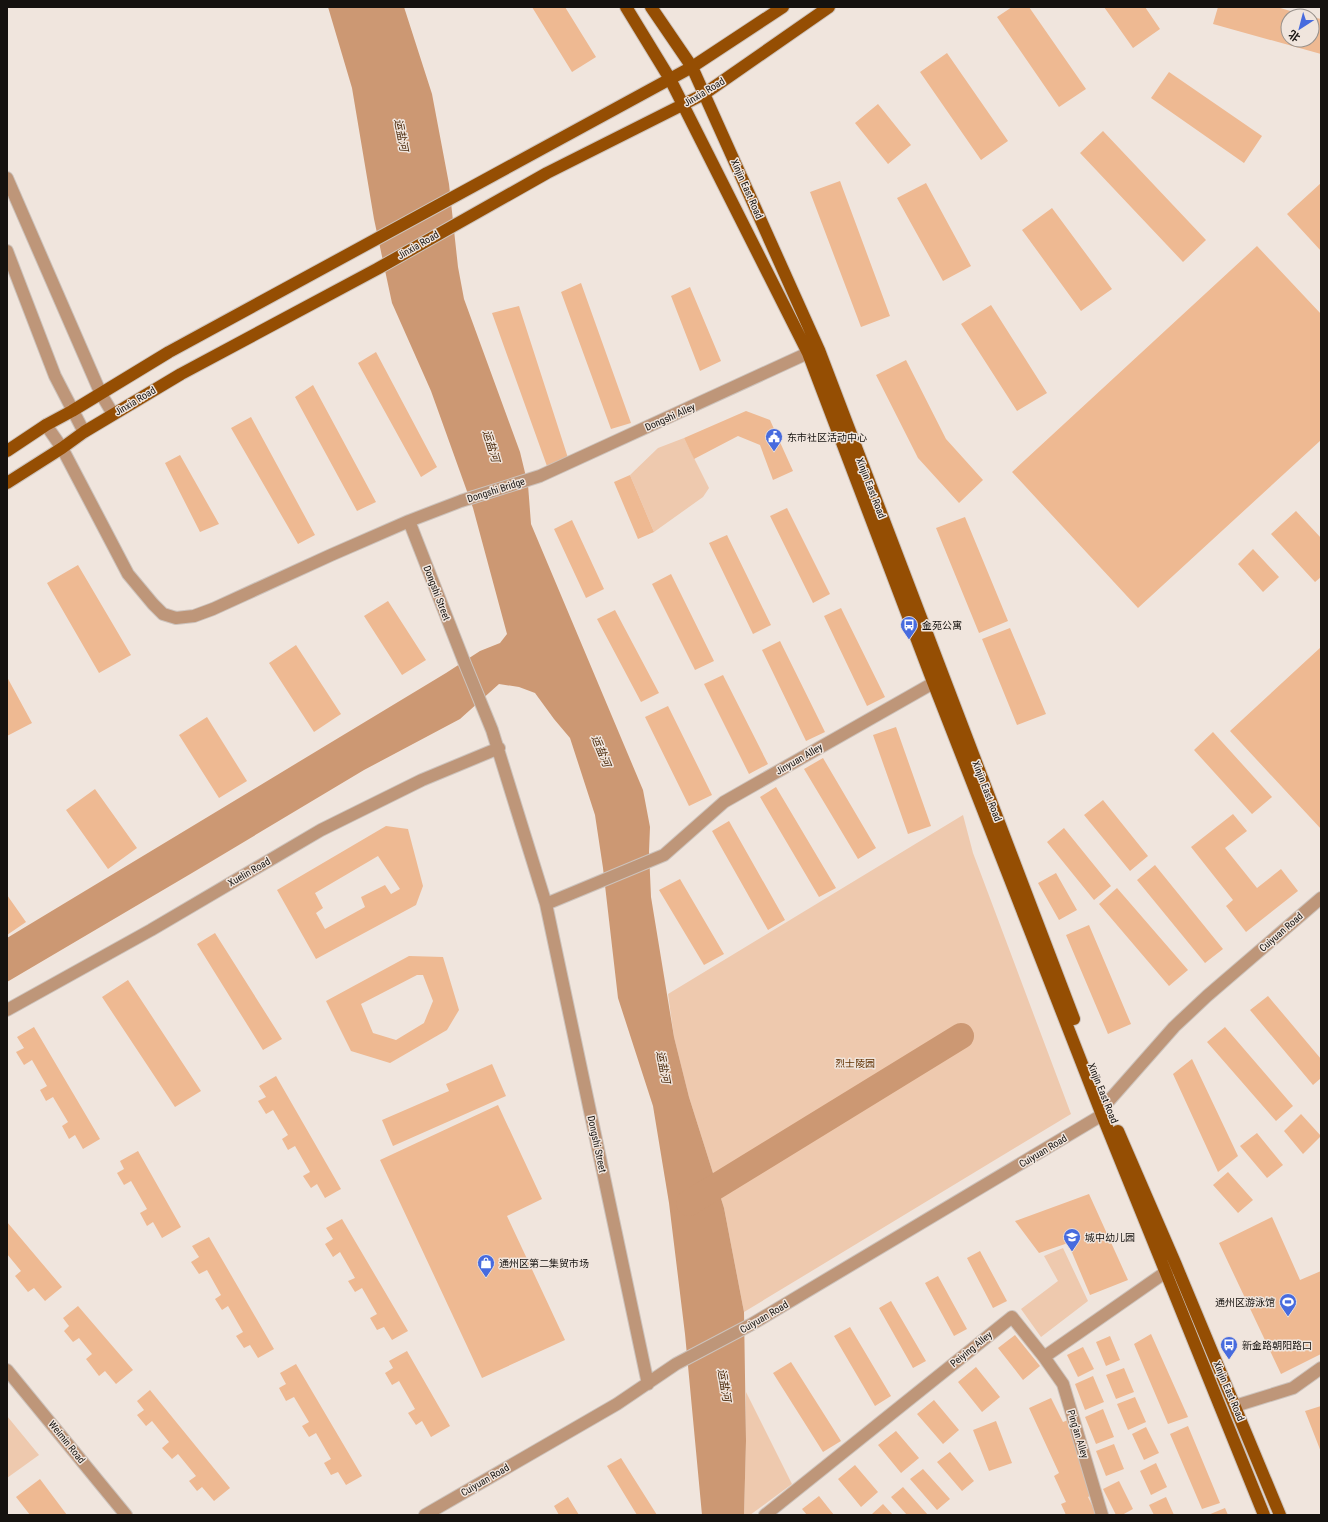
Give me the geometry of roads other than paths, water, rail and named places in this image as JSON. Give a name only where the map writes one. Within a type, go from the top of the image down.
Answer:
[{"type":"main road","name":"Xinjin East Road","points":[[626,7],[670,79],[808,353],[938,680],[1166,1272],[1264,1515]]},
{"type":"main road","name":"Xinjin East Road","points":[[651,7],[692,67],[819,350],[938,680]]},
{"type":"main road","points":[[7,451],[46,425],[101,394],[169,352],[692,67],[783,7]]},
{"type":"main road","name":"Jinxia Road","points":[[7,483],[84,432],[181,374],[377,269],[547,173],[704,94],[829,7]]},
{"type":"main road","name":"Xinjin East Road","points":[[1104,1109],[1176,1265],[1280,1515]]},
{"type":"street","points":[[7,178],[101,394],[113,414]]},
{"type":"street","points":[[7,251],[55,376],[84,432]]},
{"type":"street","name":"Dongshi Alley","points":[[530,478],[540,476],[808,353]]},
{"type":"street","name":"Dongshi Bridge","points":[[46,425],[62,448],[128,574],[153,604],[164,614],[176,618],[194,616],[213,609],[330,555],[409,521],[461,501],[530,478]]},
{"type":"street","name":"Dongshi Street","points":[[409,521],[492,730],[546,904],[648,1384]]},
{"type":"street","name":"Jinyuan Alley","points":[[546,904],[664,855],[724,802],[938,680]]},
{"type":"street","name":"Xuelin Road","points":[[7,1010],[151,930],[321,830],[422,780],[498,748]]},
{"type":"street","name":"Cuiyuan Road","points":[[425,1515],[617,1404],[676,1364],[752,1324],[1104,1109],[1174,1027],[1207,996],[1321,898]]},
{"type":"street","points":[[1044,1357],[1176,1265]]},
{"type":"street","name":"Peiying Alley","points":[[765,1515],[1012,1317],[1044,1357]]},
{"type":"street","name":"Ping'an Alley","points":[[1044,1357],[1063,1384],[1102,1515]]},
{"type":"street","points":[[1235,1406],[1293,1388],[1321,1368]]},
{"type":"street","name":"Weimin Road","points":[[7,1370],[126,1515]]},
{"type":"water","name":"运盐河","points":[[328,7],[404,7],[432,94],[449,184],[458,267],[464,299],[520,452],[528,485],[531,524],[643,790],[650,827],[649,852],[651,897],[674,1037],[689,1097],[724,1208],[744,1312],[746,1441],[744,1515],[702,1515],[685,1334],[669,1203],[653,1106],[618,998],[603,868],[595,815],[570,738],[535,693],[519,687],[499,684],[460,719],[364,770],[7,982],[7,938],[480,651],[500,643],[507,634],[473,508],[431,391],[392,303],[374,219],[352,88]]},
{"type":"waterway","points":[[689,1203],[961,1036]]},
{"type":"place","name":"东市社区活动中心","points":[[774,452]]},
{"type":"place","name":"金苑公寓","points":[[909,640]]},
{"type":"place","name":"城中幼儿园","points":[[1072,1252]]},
{"type":"place","name":"通州区第二集贸市场","points":[[486,1278]]},
{"type":"place","name":"通州区游泳馆","points":[[1288,1317]]},
{"type":"place","name":"新金路朝阳路口","points":[[1229,1360]]},
{"type":"park label","name":"烈士陵园","points":[[855,1063]]}]
